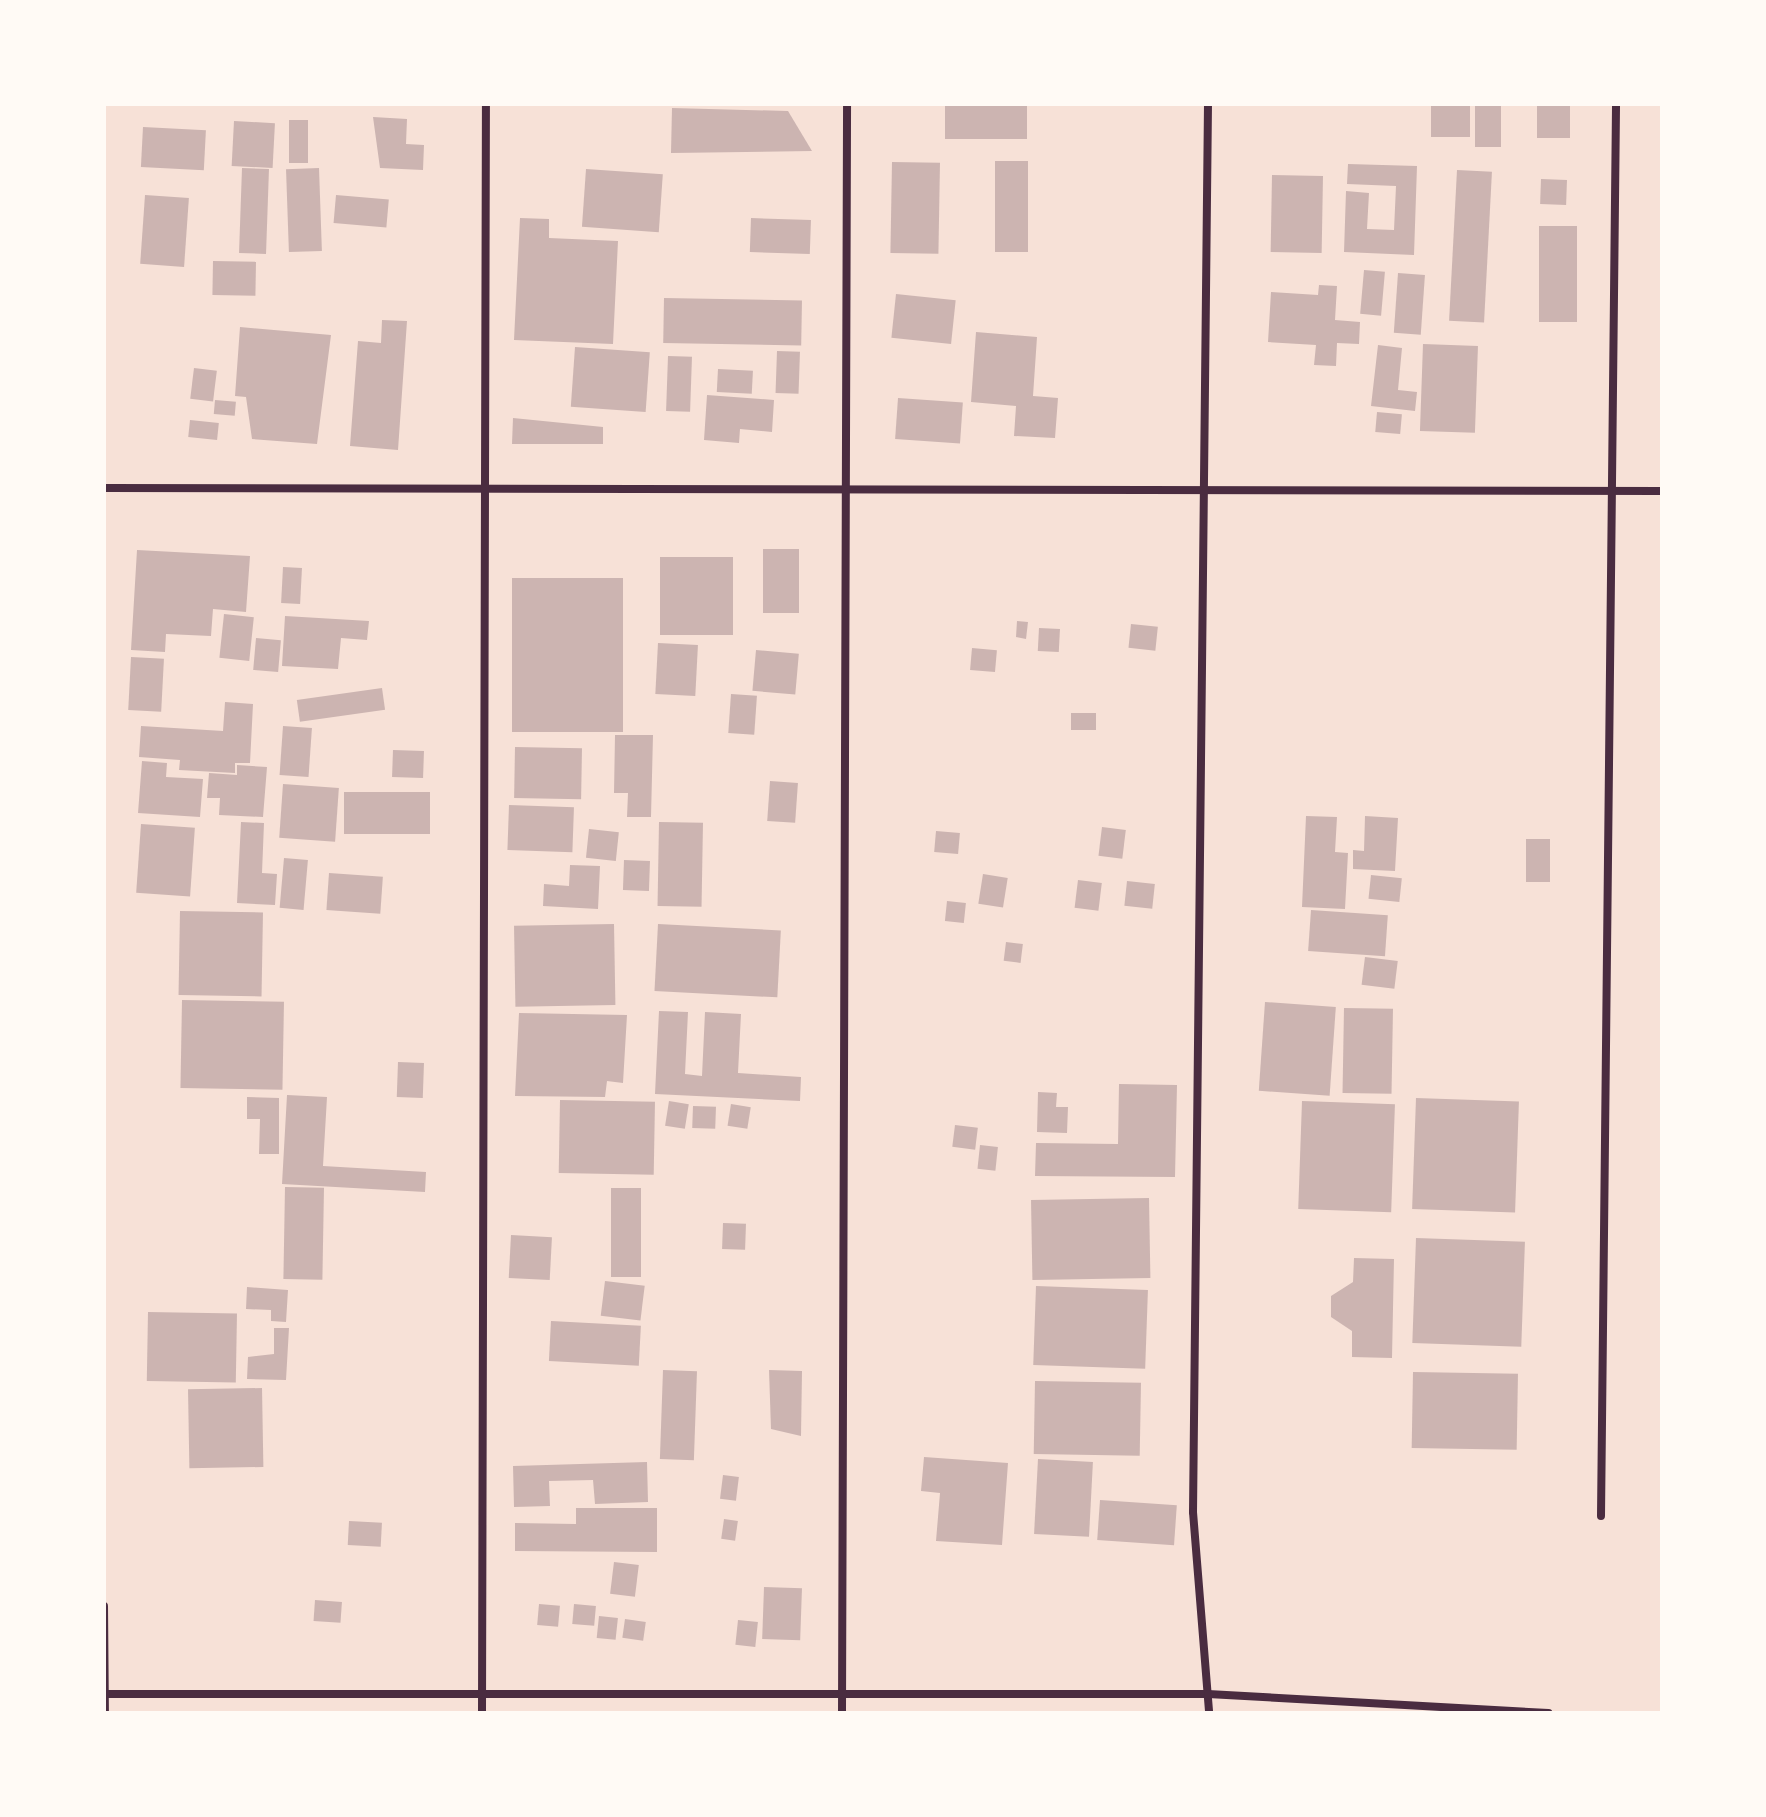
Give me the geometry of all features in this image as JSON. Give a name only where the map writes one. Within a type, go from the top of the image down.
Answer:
[{"type":"street","points":[[482,1713],[486,104]]},
{"type":"street","points":[[842,1713],[847,104]]},
{"type":"street","points":[[1208,104],[1193,1512],[1209,1713]]},
{"type":"street","points":[[1601,1516],[1616,104]]},
{"type":"street","points":[[104,488],[1662,491]]},
{"type":"street","points":[[104,1606],[105,1713]]},
{"type":"street","points":[[104,1694],[1208,1694],[1548,1713]]},
{"type":"building","points":[[945,104],[1027,104],[1027,139],[945,139]]},
{"type":"building","points":[[1431,104],[1470,104],[1470,137],[1431,137]]},
{"type":"building","points":[[1475,104],[1501,104],[1501,147],[1475,147]]},
{"type":"building","points":[[1537,104],[1570,104],[1570,138],[1537,138]]},
{"type":"building","points":[[672,108],[788,111],[812,151],[671,153]]},
{"type":"building","points":[[373,117],[407,119],[406,144],[424,145],[423,170],[380,168]]},
{"type":"building","points":[[289,120],[308,120],[308,163],[289,163]]},
{"type":"building","points":[[234,121],[275,123],[273,168],[232,166]]},
{"type":"building","points":[[143,127],[206,130],[204,170],[141,167]]},
{"type":"building","points":[[995,161],[1028,161],[1028,252],[995,252]]},
{"type":"building","points":[[892,162],[940,163],[938,254],[890,253]]},
{"type":"building","points":[[1348,164],[1417,166],[1414,255],[1344,252],[1346,191],[1369,193],[1367,229],[1394,230],[1396,186],[1347,184]]},
{"type":"building","points":[[242,168],[269,169],[266,254],[239,253]]},
{"type":"building","points":[[319,168],[322,251],[289,252],[286,169]]},
{"type":"building","points":[[586,169],[663,174],[659,232],[582,227]]},
{"type":"building","points":[[1457,170],[1492,172],[1484,323],[1449,321]]},
{"type":"building","points":[[1272,175],[1323,176],[1322,253],[1271,252]]},
{"type":"building","points":[[1541,179],[1567,180],[1566,205],[1540,204]]},
{"type":"building","points":[[145,195],[189,198],[184,267],[140,264]]},
{"type":"building","points":[[336,195],[389,200],[386,228],[334,223]]},
{"type":"building","points":[[520,218],[549,219],[549,238],[618,241],[613,344],[514,340]]},
{"type":"building","points":[[751,218],[811,220],[810,254],[750,252]]},
{"type":"building","points":[[1539,226],[1577,226],[1577,322],[1539,322]]},
{"type":"building","points":[[213,261],[256,262],[255,296],[212,295]]},
{"type":"building","points":[[1364,270],[1385,272],[1381,316],[1360,314]]},
{"type":"building","points":[[1398,273],[1425,275],[1421,335],[1394,333]]},
{"type":"building","points":[[1319,285],[1337,286],[1335,320],[1360,322],[1359,344],[1337,343],[1336,366],[1314,365],[1316,345],[1268,342],[1271,292],[1318,295]]},
{"type":"building","points":[[896,294],[956,300],[951,344],[891,338]]},
{"type":"building","points":[[664,298],[802,300],[801,345],[663,343]]},
{"type":"building","points":[[382,320],[407,321],[398,450],[350,446],[358,341],[381,343]]},
{"type":"building","points":[[240,327],[331,335],[317,444],[252,439],[246,397],[235,396]]},
{"type":"building","points":[[976,332],[1037,337],[1033,396],[1058,398],[1055,438],[1014,436],[1016,406],[971,402]]},
{"type":"building","points":[[1423,344],[1478,346],[1475,433],[1420,431]]},
{"type":"building","points":[[1378,345],[1402,348],[1398,390],[1417,392],[1415,411],[1371,406]]},
{"type":"building","points":[[575,347],[650,352],[646,412],[571,407]]},
{"type":"building","points":[[777,351],[800,352],[799,394],[776,393]]},
{"type":"building","points":[[668,356],[692,357],[690,412],[666,411]]},
{"type":"building","points":[[194,368],[217,371],[213,402],[190,399]]},
{"type":"building","points":[[718,369],[753,371],[752,394],[717,392]]},
{"type":"building","points":[[707,395],[774,400],[772,432],[740,429],[739,443],[704,440]]},
{"type":"building","points":[[898,398],[963,403],[960,443],[895,439]]},
{"type":"building","points":[[215,400],[236,402],[235,416],[214,414]]},
{"type":"building","points":[[1377,412],[1402,414],[1400,434],[1375,432]]},
{"type":"building","points":[[513,418],[603,427],[603,444],[512,444]]},
{"type":"building","points":[[190,420],[219,423],[217,440],[188,437]]},
{"type":"building","points":[[763,549],[799,549],[799,613],[763,613]]},
{"type":"building","points":[[137,550],[250,556],[246,612],[213,609],[211,636],[166,634],[165,652],[131,650]]},
{"type":"building","points":[[660,557],[733,557],[733,635],[660,635]]},
{"type":"building","points":[[283,567],[302,568],[300,604],[281,603]]},
{"type":"building","points":[[512,578],[623,578],[623,732],[512,732]]},
{"type":"building","points":[[224,614],[254,617],[249,661],[219,658]]},
{"type":"building","points":[[285,616],[369,621],[367,640],[341,638],[338,669],[282,666]]},
{"type":"building","points":[[1017,621],[1028,622],[1026,639],[1016,637]]},
{"type":"building","points":[[1131,624],[1158,627],[1155,651],[1128,648]]},
{"type":"building","points":[[1039,628],[1060,629],[1059,652],[1038,651]]},
{"type":"building","points":[[256,638],[281,640],[278,672],[253,670]]},
{"type":"building","points":[[658,643],[698,645],[695,696],[655,694]]},
{"type":"building","points":[[972,648],[997,650],[995,672],[970,670]]},
{"type":"building","points":[[756,650],[799,654],[795,695],[752,691]]},
{"type":"building","points":[[131,657],[164,659],[161,712],[128,710]]},
{"type":"building","points":[[382,688],[385,710],[300,722],[297,700]]},
{"type":"building","points":[[731,694],[757,696],[754,735],[728,733]]},
{"type":"building","points":[[225,702],[253,704],[250,763],[235,763],[235,773],[179,770],[180,760],[139,757],[141,726],[223,731]]},
{"type":"building","points":[[1071,713],[1096,713],[1096,730],[1071,730]]},
{"type":"building","points":[[283,726],[312,728],[309,777],[280,775]]},
{"type":"building","points":[[615,735],[653,735],[651,817],[627,817],[628,793],[614,793]]},
{"type":"building","points":[[515,747],[582,748],[581,799],[514,798]]},
{"type":"building","points":[[393,750],[424,751],[423,778],[392,777]]},
{"type":"building","points":[[142,761],[167,763],[166,777],[203,779],[200,817],[138,813]]},
{"type":"building","points":[[237,765],[267,767],[263,817],[219,815],[220,798],[207,798],[209,773],[237,775]]},
{"type":"building","points":[[770,781],[798,783],[795,823],[767,821]]},
{"type":"building","points":[[283,784],[339,788],[335,842],[279,838]]},
{"type":"building","points":[[344,792],[430,792],[430,834],[344,834]]},
{"type":"building","points":[[509,805],[574,807],[572,852],[507,850]]},
{"type":"building","points":[[1306,816],[1337,817],[1335,852],[1348,853],[1345,909],[1302,907]]},
{"type":"building","points":[[1365,816],[1398,818],[1395,871],[1353,869],[1353,850],[1364,851]]},
{"type":"building","points":[[241,822],[264,823],[262,873],[277,874],[275,905],[237,903]]},
{"type":"building","points":[[659,822],[703,823],[702,907],[658,906]]},
{"type":"building","points":[[141,824],[195,828],[190,897],[136,893]]},
{"type":"building","points":[[1102,827],[1126,830],[1122,859],[1098,856]]},
{"type":"building","points":[[589,829],[619,832],[616,861],[586,858]]},
{"type":"building","points":[[936,831],[960,833],[958,854],[934,852]]},
{"type":"building","points":[[1526,839],[1550,839],[1550,882],[1526,882]]},
{"type":"building","points":[[284,858],[308,860],[304,910],[280,908]]},
{"type":"building","points":[[624,860],[650,861],[649,891],[623,890]]},
{"type":"building","points":[[570,865],[600,866],[598,909],[543,906],[544,884],[569,886]]},
{"type":"building","points":[[329,873],[383,877],[380,914],[326,910]]},
{"type":"building","points":[[983,874],[1008,878],[1003,908],[978,904]]},
{"type":"building","points":[[1371,875],[1402,878],[1399,902],[1368,899]]},
{"type":"building","points":[[1078,880],[1102,883],[1098,911],[1075,908]]},
{"type":"building","points":[[1127,881],[1155,884],[1152,909],[1124,906]]},
{"type":"building","points":[[947,901],[966,903],[964,923],[945,921]]},
{"type":"building","points":[[1311,910],[1388,915],[1385,956],[1308,951]]},
{"type":"building","points":[[180,911],[263,912],[262,996],[179,995]]},
{"type":"building","points":[[614,924],[615,1005],[515,1007],[514,926]]},
{"type":"building","points":[[658,924],[781,930],[777,997],[654,991]]},
{"type":"building","points":[[1006,942],[1023,944],[1021,963],[1004,961]]},
{"type":"building","points":[[1365,957],[1398,961],[1394,989],[1362,985]]},
{"type":"building","points":[[182,1000],[284,1002],[282,1090],[180,1088]]},
{"type":"building","points":[[1265,1002],[1336,1007],[1330,1096],[1259,1091]]},
{"type":"building","points":[[1344,1008],[1393,1009],[1392,1094],[1343,1093]]},
{"type":"building","points":[[659,1011],[688,1012],[685,1074],[702,1076],[705,1012],[741,1014],[738,1073],[801,1077],[800,1101],[655,1094]]},
{"type":"building","points":[[519,1013],[627,1015],[623,1083],[607,1081],[605,1097],[515,1096]]},
{"type":"building","points":[[398,1062],[424,1063],[423,1098],[397,1097]]},
{"type":"building","points":[[1119,1084],[1177,1085],[1175,1177],[1035,1176],[1036,1143],[1118,1144]]},
{"type":"building","points":[[1038,1092],[1057,1093],[1056,1107],[1068,1107],[1067,1133],[1037,1132]]},
{"type":"building","points":[[287,1095],[327,1097],[323,1166],[426,1172],[425,1192],[282,1184]]},
{"type":"building","points":[[247,1097],[279,1098],[279,1154],[259,1154],[260,1119],[247,1119]]},
{"type":"building","points":[[1416,1098],[1519,1102],[1515,1213],[1412,1209]]},
{"type":"building","points":[[560,1100],[655,1102],[654,1175],[559,1173]]},
{"type":"building","points":[[669,1101],[689,1104],[685,1129],[665,1126]]},
{"type":"building","points":[[1302,1101],[1395,1104],[1391,1212],[1298,1209]]},
{"type":"building","points":[[731,1104],[751,1107],[747,1129],[728,1126]]},
{"type":"building","points":[[693,1106],[716,1107],[715,1129],[692,1128]]},
{"type":"building","points":[[955,1125],[978,1128],[975,1150],[952,1147]]},
{"type":"building","points":[[980,1145],[998,1147],[995,1171],[977,1169]]},
{"type":"building","points":[[285,1187],[324,1188],[322,1280],[283,1279]]},
{"type":"building","points":[[611,1188],[641,1188],[641,1277],[611,1277]]},
{"type":"building","points":[[1149,1198],[1150,1278],[1032,1280],[1031,1200]]},
{"type":"building","points":[[723,1223],[746,1224],[745,1250],[722,1249]]},
{"type":"building","points":[[511,1235],[552,1237],[550,1280],[509,1278]]},
{"type":"building","points":[[1416,1238],[1525,1242],[1521,1347],[1412,1343]]},
{"type":"building","points":[[1354,1258],[1394,1259],[1392,1358],[1352,1357],[1352,1331],[1331,1317],[1331,1296],[1353,1282]]},
{"type":"building","points":[[605,1281],[645,1286],[640,1321],[601,1316]]},
{"type":"building","points":[[1036,1286],[1148,1290],[1145,1369],[1033,1365]]},
{"type":"building","points":[[247,1287],[288,1290],[286,1322],[271,1321],[271,1310],[246,1309]]},
{"type":"building","points":[[148,1312],[237,1314],[236,1383],[147,1381]]},
{"type":"building","points":[[551,1321],[641,1326],[639,1366],[549,1361]]},
{"type":"building","points":[[274,1328],[289,1328],[286,1380],[247,1379],[248,1357],[274,1354]]},
{"type":"building","points":[[663,1370],[697,1371],[694,1460],[660,1459]]},
{"type":"building","points":[[769,1370],[802,1371],[801,1436],[771,1429]]},
{"type":"building","points":[[1413,1372],[1518,1374],[1517,1450],[1412,1448]]},
{"type":"building","points":[[1035,1381],[1141,1383],[1140,1456],[1034,1454]]},
{"type":"building","points":[[262,1388],[263,1467],[189,1468],[188,1389]]},
{"type":"building","points":[[924,1457],[1008,1463],[1002,1545],[936,1541],[940,1493],[921,1491]]},
{"type":"building","points":[[1038,1459],[1093,1462],[1089,1537],[1034,1534]]},
{"type":"building","points":[[647,1462],[648,1502],[595,1504],[593,1480],[549,1481],[550,1506],[514,1507],[513,1466]]},
{"type":"building","points":[[723,1475],[739,1477],[736,1501],[720,1499]]},
{"type":"building","points":[[1100,1500],[1177,1505],[1174,1545],[1097,1540]]},
{"type":"building","points":[[576,1508],[657,1508],[657,1552],[515,1551],[515,1523],[576,1524]]},
{"type":"building","points":[[724,1519],[738,1521],[735,1541],[721,1539]]},
{"type":"building","points":[[349,1521],[382,1523],[381,1547],[348,1545]]},
{"type":"building","points":[[614,1562],[639,1565],[635,1597],[610,1594]]},
{"type":"building","points":[[764,1587],[802,1588],[800,1640],[762,1639]]},
{"type":"building","points":[[315,1600],[342,1602],[340,1623],[314,1621]]},
{"type":"building","points":[[539,1604],[560,1606],[558,1627],[537,1625]]},
{"type":"building","points":[[574,1604],[596,1606],[594,1626],[572,1624]]},
{"type":"building","points":[[599,1616],[618,1618],[616,1640],[597,1638]]},
{"type":"building","points":[[625,1619],[646,1622],[643,1641],[622,1638]]},
{"type":"building","points":[[738,1620],[758,1622],[755,1647],[735,1645]]}]
